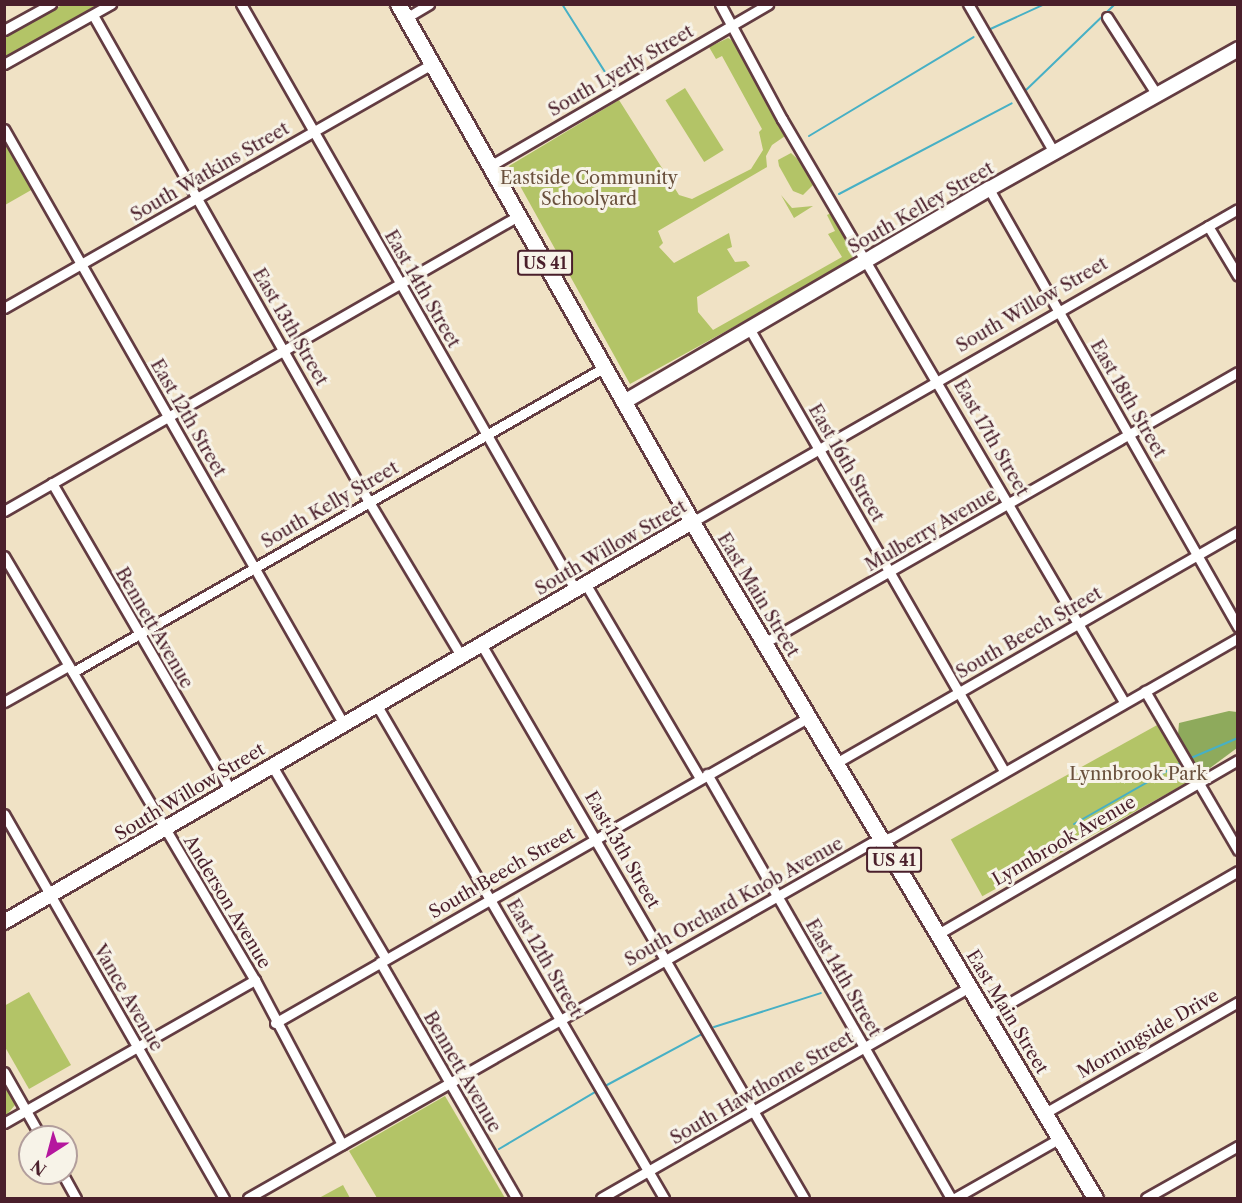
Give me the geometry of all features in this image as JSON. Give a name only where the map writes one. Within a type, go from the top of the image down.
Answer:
[{"type":"main road","name":"East Main Street","points":[[402,11],[692,522],[1095,1198]]},
{"type":"main road","name":"South Kelley Street","points":[[624,402],[988,189],[1055,154],[1238,49]]},
{"type":"main road","name":"South Willow Street","points":[[4,922],[460,654],[692,522]]},
{"type":"street","points":[[4,30],[51,4]]},
{"type":"street","points":[[4,64],[111,4]]},
{"type":"street","name":"East 14th Street","points":[[241,4],[486,435],[580,586],[704,776],[777,896],[953,1198]]},
{"type":"street","points":[[402,11],[429,4]]},
{"type":"street","name":"East 17th Street","points":[[720,4],[782,119],[1011,503],[1124,702]]},
{"type":"street","name":"South Lyerly Street","points":[[489,166],[768,4]]},
{"type":"street","points":[[968,4],[1055,154]]},
{"type":"street","name":"East 13th Street","points":[[93,15],[285,349],[369,502],[460,654]]},
{"type":"street","points":[[1107,16],[1157,95]]},
{"type":"street","name":"South Watkins Street","points":[[4,308],[432,64]]},
{"type":"street","name":"East 12th Street","points":[[4,129],[343,723]]},
{"type":"street","name":"East 18th Street","points":[[988,189],[1131,433],[1238,627]]},
{"type":"street","name":"South Willow Street","points":[[692,522],[1238,209]]},
{"type":"street","points":[[4,511],[518,216]]},
{"type":"street","points":[[1208,226],[1238,276]]},
{"type":"street","name":"East 16th Street","points":[[749,328],[1004,771]]},
{"type":"street","name":"South Kelly Street","points":[[4,702],[138,634],[604,367]]},
{"type":"street","name":"Mulberry Avenue","points":[[764,643],[1238,372]]},
{"type":"street","name":"Bennett Avenue","points":[[52,483],[230,789]]},
{"type":"street","name":"South Beech Street","points":[[836,763],[1238,532]]},
{"type":"street","name":"Anderson Avenue","points":[[4,556],[8,571],[70,669],[255,980],[274,1023],[342,1144]]},
{"type":"street","name":"South Orchard Knob Avenue","points":[[248,1198],[777,896],[882,840],[1238,638]]},
{"type":"street","name":"East 13th Street","points":[[481,644],[804,1198]]},
{"type":"street","points":[[1145,691],[1238,850]]},
{"type":"street","name":"East 12th Street","points":[[376,705],[664,1198]]},
{"type":"street","name":"South Beech Street","points":[[274,1023],[809,717]]},
{"type":"street","name":"Lynnbrook Avenue","points":[[938,934],[1238,760]]},
{"type":"street","name":"Bennett Avenue","points":[[271,764],[383,960],[449,1083],[516,1198]]},
{"type":"street","name":"Vance Avenue","points":[[4,814],[224,1198]]},
{"type":"street","points":[[987,1016],[1238,871]]},
{"type":"street","points":[[4,1123],[255,980]]},
{"type":"street","name":"South Hawthorne Street","points":[[602,1198],[969,987]]},
{"type":"street","name":"Morningside Drive","points":[[1045,1113],[1238,1002]]},
{"type":"street","points":[[4,1072],[34,1125]]},
{"type":"street","points":[[953,1198],[1060,1138]]},
{"type":"street","points":[[1146,1198],[1238,1146]]},
{"type":"green space","points":[[62,5],[101,5],[5,61],[5,36]]},
{"type":"green space","name":"Eastside Community Schoolyard","points":[[728,38],[737,43],[788,134],[772,145],[766,156],[767,167],[658,231],[663,243],[659,247],[674,263],[729,233],[732,247],[727,249],[735,262],[746,261],[750,266],[697,297],[698,312],[713,330],[842,257],[828,234],[835,231],[827,215],[831,213],[857,259],[630,384],[509,166],[619,100],[679,195],[692,199],[751,169],[763,150],[759,132],[762,129],[722,56],[716,59],[709,47]]},
{"type":"green space","points":[[685,88],[724,150],[704,162],[665,100]]},
{"type":"green space","points":[[5,139],[33,189],[4,205]]},
{"type":"green space","points":[[791,153],[803,164],[813,185],[803,195],[793,191],[779,166],[778,160]]},
{"type":"green space","points":[[781,195],[792,208],[813,206],[794,218]]},
{"type":"green space","points":[[1229,711],[1237,712],[1237,748],[1206,771],[1196,769],[1178,735],[1179,723]]},
{"type":"green space","name":"Lynnbrook Park","points":[[1159,724],[1191,781],[982,896],[951,839]]},
{"type":"green space","points":[[29,992],[71,1065],[29,1089],[5,1047],[4,1006]]},
{"type":"green space","points":[[5,1086],[15,1105],[4,1117]]},
{"type":"green space","points":[[445,1096],[505,1198],[377,1198],[349,1151]]},
{"type":"green space","points":[[343,1185],[350,1198],[319,1198]]},
{"type":"waterway","points":[[562,4],[612,83]]},
{"type":"waterway","points":[[986,31],[1045,4]]},
{"type":"waterway","points":[[1024,92],[1115,4]]},
{"type":"waterway","points":[[809,136],[974,37]]},
{"type":"waterway","points":[[839,194],[1012,103]]},
{"type":"waterway","points":[[1191,758],[1238,738]]},
{"type":"waterway","points":[[1074,824],[1179,764]]},
{"type":"waterway","points":[[714,1027],[821,993]]},
{"type":"waterway","points":[[607,1085],[702,1034]]},
{"type":"waterway","points":[[499,1149],[595,1092]]}]
